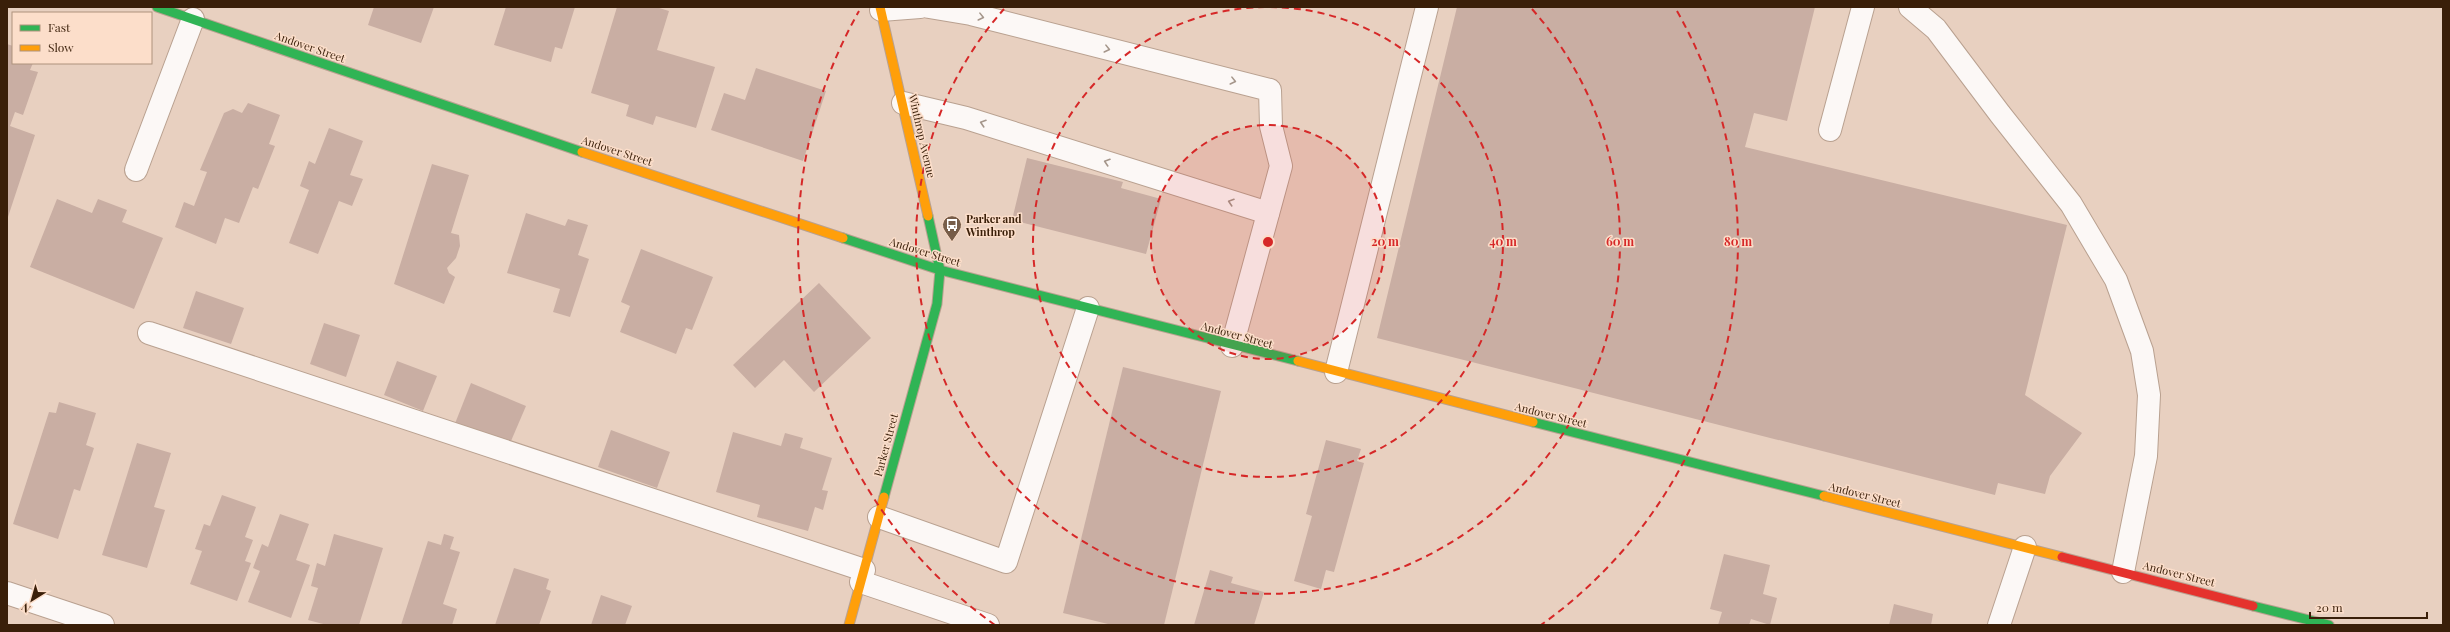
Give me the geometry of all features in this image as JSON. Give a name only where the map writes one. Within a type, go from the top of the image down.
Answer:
[{"type":"main road","name":"Andover Street","points":[[157,7],[461,112],[940,270],[1232,346],[2329,625]]},
{"type":"main road","name":"Winthrop Avenue","points":[[880,8],[903,102],[940,270]]},
{"type":"main road","name":"Parker Street","points":[[849,625],[937,304],[940,270]]},
{"type":"street","points":[[880,8],[920,7]]},
{"type":"street","points":[[929,7],[971,14],[1270,90],[1271,126],[1281,166],[1232,346]]},
{"type":"street","points":[[1336,372],[1427,7]]},
{"type":"street","points":[[1830,130],[1863,7]]},
{"type":"street","points":[[1910,7],[1936,29],[2000,114],[2072,204],[2116,280],[2142,352],[2149,395],[2146,456],[2123,572]]},
{"type":"street","points":[[136,170],[193,19]]},
{"type":"street","points":[[903,102],[966,118],[1268,213]]},
{"type":"street","points":[[879,518],[1006,562],[1088,308]]},
{"type":"street","points":[[149,333],[863,576],[988,625]]},
{"type":"street","points":[[1999,625],[2025,547]]},
{"type":"street","points":[[7,593],[103,625]]},
{"type":"building","points":[[374,7],[434,7],[421,43],[368,25]]},
{"type":"building","points":[[506,7],[575,7],[562,49],[555,47],[551,62],[494,45]]},
{"type":"building","points":[[617,7],[656,7],[669,11],[657,50],[715,67],[696,128],[656,116],[653,125],[626,116],[629,105],[591,93]]},
{"type":"building","points":[[1457,7],[1815,7],[1787,121],[1754,113],[1745,147],[2067,225],[2025,395],[2082,433],[2050,476],[2045,494],[1998,483],[1995,495],[1377,338]]},
{"type":"building","points":[[7,44],[12,46],[12,64],[33,64],[30,70],[38,72],[23,115],[15,112],[10,126],[35,135],[7,220]]},
{"type":"building","points":[[756,68],[826,91],[803,161],[711,130],[724,93],[745,100]]},
{"type":"building","points":[[248,103],[280,115],[269,144],[275,146],[258,189],[253,187],[239,223],[225,218],[216,244],[175,227],[184,202],[194,206],[207,172],[200,170],[224,113],[233,109],[242,113]]},
{"type":"building","points":[[329,128],[363,141],[350,175],[363,179],[352,206],[339,201],[318,254],[289,243],[309,190],[300,186],[309,161],[315,164]]},
{"type":"building","points":[[1027,158],[1123,182],[1121,188],[1161,199],[1146,254],[1012,220]]},
{"type":"building","points":[[432,164],[469,175],[451,233],[459,235],[460,246],[456,258],[447,268],[449,273],[455,277],[444,304],[394,284]]},
{"type":"building","points":[[57,199],[92,213],[98,199],[127,210],[122,222],[163,238],[134,309],[30,267]]},
{"type":"building","points":[[526,213],[565,226],[568,219],[588,225],[578,255],[589,259],[570,317],[553,312],[560,289],[507,273]]},
{"type":"building","points":[[641,249],[713,277],[692,330],[686,328],[676,354],[620,332],[630,306],[621,302]]},
{"type":"building","points":[[819,283],[871,338],[814,392],[784,360],[755,388],[733,365]]},
{"type":"building","points":[[196,291],[244,308],[231,344],[183,328]]},
{"type":"building","points":[[324,323],[360,335],[346,377],[310,364]]},
{"type":"building","points":[[397,361],[437,376],[423,411],[384,395]]},
{"type":"building","points":[[1123,367],[1221,391],[1164,625],[1112,625],[1063,613]]},
{"type":"building","points":[[471,383],[526,406],[508,448],[454,426]]},
{"type":"building","points":[[59,402],[96,413],[86,445],[94,448],[80,491],[74,489],[58,539],[13,524],[49,412],[56,413]]},
{"type":"building","points":[[611,430],[670,452],[657,488],[598,467]]},
{"type":"building","points":[[733,432],[781,446],[785,433],[803,438],[800,448],[832,458],[822,490],[828,491],[823,510],[815,507],[808,531],[757,517],[760,505],[716,492]]},
{"type":"building","points":[[1326,440],[1361,449],[1357,461],[1364,463],[1334,572],[1326,570],[1321,589],[1294,581],[1312,516],[1306,514]]},
{"type":"building","points":[[137,443],[171,453],[154,507],[165,510],[147,568],[102,555]]},
{"type":"building","points":[[222,495],[256,507],[245,537],[253,540],[245,561],[251,563],[237,601],[190,584],[202,551],[195,549],[204,524],[210,526]]},
{"type":"building","points":[[280,514],[309,524],[296,560],[310,565],[291,618],[248,602],[260,571],[253,568],[262,544],[268,547]]},
{"type":"building","points":[[334,534],[383,548],[359,625],[327,625],[308,620],[318,588],[311,586],[317,563],[325,566]]},
{"type":"building","points":[[444,534],[454,537],[450,549],[460,552],[443,604],[457,609],[452,625],[401,625],[428,541],[441,545]]},
{"type":"building","points":[[1724,554],[1770,565],[1763,594],[1777,598],[1770,625],[1751,619],[1749,625],[1718,625],[1722,612],[1710,609]]},
{"type":"building","points":[[514,568],[549,579],[546,589],[551,591],[539,625],[495,625]]},
{"type":"building","points":[[1210,570],[1233,577],[1231,583],[1264,592],[1254,625],[1194,625]]},
{"type":"building","points":[[601,595],[632,606],[625,625],[591,625]]},
{"type":"building","points":[[1894,604],[1933,614],[1931,625],[1889,625]]},
{"type":"traffic: fast","points":[[157,7],[582,152]]},
{"type":"traffic: fast","points":[[928,216],[940,270],[1298,361]]},
{"type":"traffic: fast","points":[[843,238],[940,270],[937,304],[884,497]]},
{"type":"traffic: fast","points":[[1533,422],[1824,496]]},
{"type":"traffic: fast","points":[[2253,606],[2329,625]]},
{"type":"traffic: slow","points":[[880,7],[928,216]]},
{"type":"traffic: slow","points":[[582,152],[843,238]]},
{"type":"traffic: slow","points":[[1298,361],[1533,422]]},
{"type":"traffic: slow","points":[[1824,496],[2062,557]]},
{"type":"traffic: slow","points":[[849,625],[884,497]]},
{"type":"traffic: jam","points":[[2062,557],[2253,606]]},
{"type":"place","name":"Parker and Winthrop","points":[[952,242]]}]
